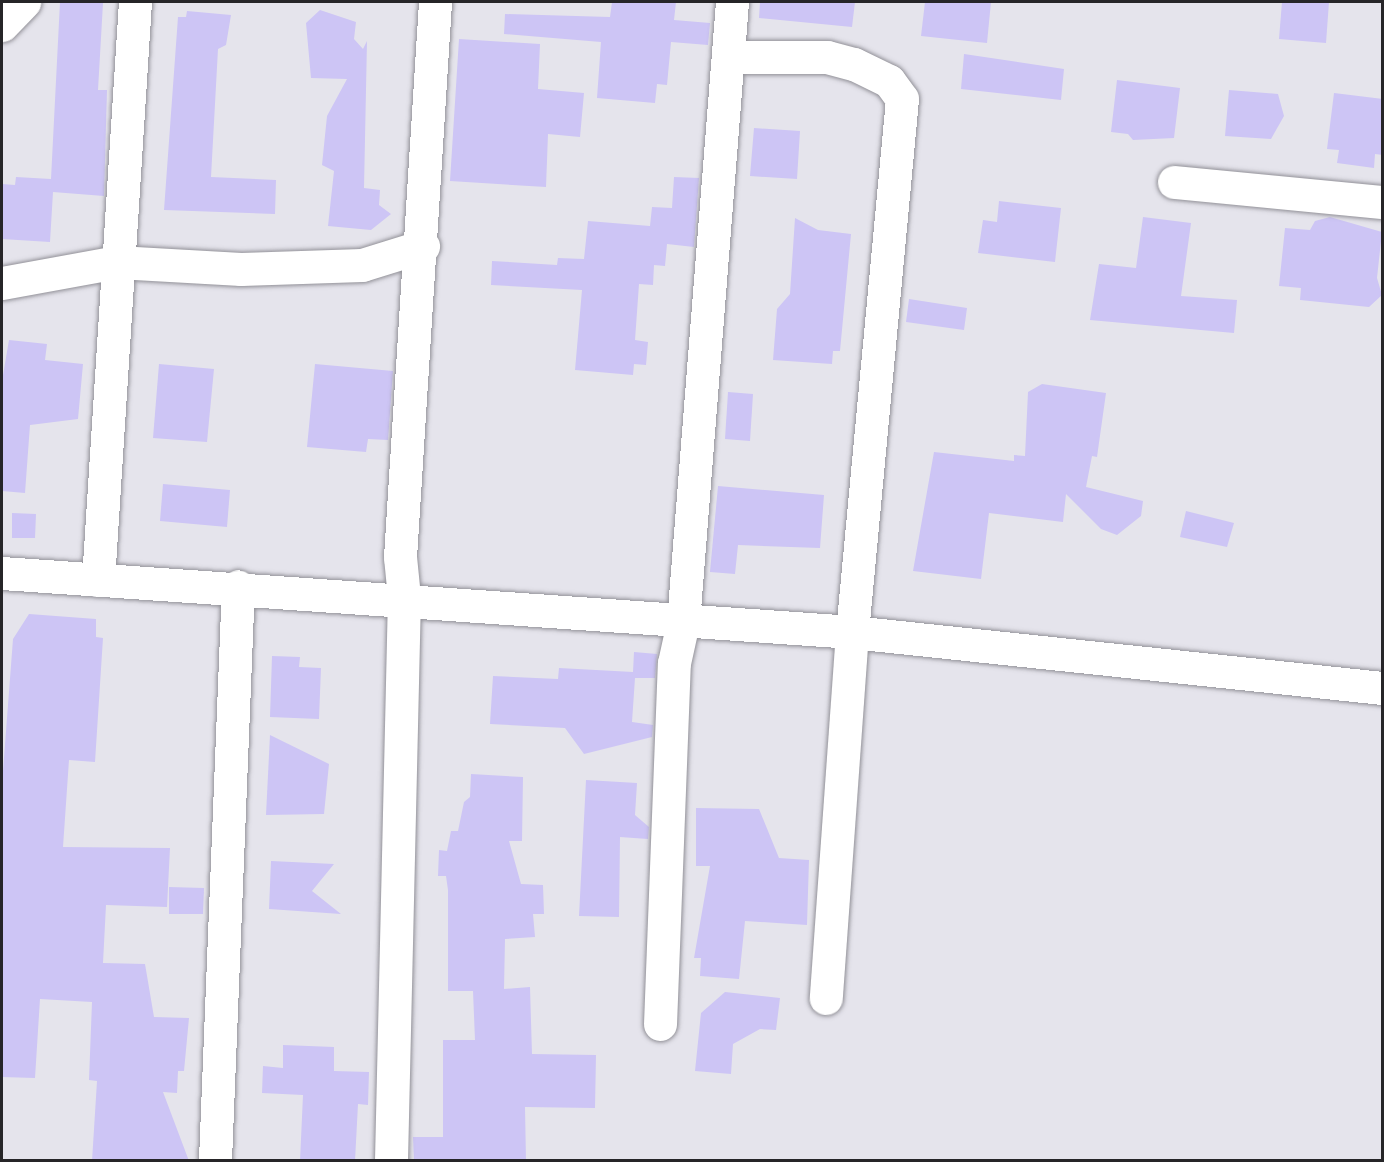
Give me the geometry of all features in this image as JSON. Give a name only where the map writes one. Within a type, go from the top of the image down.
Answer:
[{"type":"street","points":[[2,25],[24,2]]},
{"type":"street","points":[[98,580],[135,2]]},
{"type":"street","points":[[391,1161],[404,597],[400,557],[423,246],[435,2]]},
{"type":"street","points":[[660,1024],[674,663],[684,622],[732,2]]},
{"type":"street","points":[[729,57],[827,57],[854,64],[889,81],[902,99],[852,632],[826,998]]},
{"type":"street","points":[[1174,182],[1383,202]]},
{"type":"street","points":[[2,283],[117,262],[241,269],[362,265],[423,246]]},
{"type":"street","points":[[2,573],[404,597],[684,622],[852,632],[1383,688]]},
{"type":"street","points":[[215,1161],[238,586]]},
{"type":"building","points":[[60,2],[103,3],[98,90],[107,90],[104,196],[53,192],[50,242],[2,239],[2,184],[15,185],[16,177],[51,179]]},
{"type":"building","points":[[612,2],[676,2],[674,20],[710,23],[708,45],[671,42],[667,85],[657,84],[655,103],[597,98],[601,42],[504,34],[505,14],[610,17]]},
{"type":"building","points":[[760,2],[855,2],[852,27],[759,18]]},
{"type":"building","points":[[925,2],[991,2],[987,43],[921,36]]},
{"type":"building","points":[[1282,2],[1329,2],[1326,43],[1279,39]]},
{"type":"building","points":[[320,10],[356,22],[354,39],[363,49],[367,41],[364,188],[380,190],[379,205],[391,214],[371,230],[328,226],[334,171],[322,165],[327,116],[347,79],[311,78],[306,23]]},
{"type":"building","points":[[187,11],[231,15],[226,45],[218,49],[211,177],[276,180],[275,214],[164,210],[178,17],[186,17]]},
{"type":"building","points":[[459,39],[540,44],[538,89],[584,93],[580,137],[548,134],[546,187],[450,181]]},
{"type":"building","points":[[964,54],[1064,69],[1061,100],[961,89]]},
{"type":"building","points":[[1117,80],[1180,88],[1174,138],[1133,140],[1128,134],[1111,132]]},
{"type":"building","points":[[1229,90],[1278,94],[1284,116],[1271,139],[1225,136]]},
{"type":"building","points":[[1334,93],[1383,99],[1383,155],[1375,154],[1374,168],[1337,163],[1339,150],[1327,149]]},
{"type":"building","points":[[754,128],[800,131],[797,179],[750,176]]},
{"type":"building","points":[[674,177],[699,178],[694,247],[667,244],[665,266],[654,265],[653,285],[639,284],[635,340],[648,342],[646,365],[634,364],[633,375],[575,370],[582,290],[491,285],[492,261],[557,265],[558,258],[584,259],[588,221],[650,226],[652,207],[672,208]]},
{"type":"building","points":[[999,201],[1061,208],[1055,262],[978,253],[983,220],[997,222]]},
{"type":"building","points":[[1143,217],[1191,223],[1181,296],[1237,300],[1234,333],[1090,320],[1099,264],[1136,268]]},
{"type":"building","points":[[1330,217],[1382,232],[1377,278],[1382,295],[1369,307],[1300,300],[1301,288],[1279,286],[1285,228],[1310,230],[1315,221]]},
{"type":"building","points":[[795,218],[818,230],[851,234],[840,351],[833,351],[832,364],[773,360],[777,309],[790,294]]},
{"type":"building","points":[[909,299],[967,308],[964,330],[906,322]]},
{"type":"building","points":[[9,340],[47,344],[45,360],[83,364],[78,419],[30,425],[25,493],[2,491],[2,381]]},
{"type":"building","points":[[159,364],[214,369],[207,442],[153,438]]},
{"type":"building","points":[[315,364],[393,371],[388,440],[368,439],[366,452],[307,447]]},
{"type":"building","points":[[1042,384],[1106,393],[1097,457],[1092,456],[1086,487],[1143,501],[1141,516],[1117,535],[1101,529],[1066,494],[1063,522],[989,513],[981,579],[913,571],[934,452],[1014,461],[1014,455],[1025,456],[1028,392]]},
{"type":"building","points":[[728,392],[753,394],[750,441],[725,439]]},
{"type":"building","points":[[163,484],[230,490],[227,527],[160,521]]},
{"type":"building","points":[[718,486],[824,495],[820,548],[738,545],[735,574],[710,572]]},
{"type":"building","points":[[1186,511],[1234,523],[1227,547],[1180,537]]},
{"type":"building","points":[[12,513],[36,514],[35,538],[12,538]]},
{"type":"building","points":[[29,614],[96,619],[96,637],[103,638],[95,762],[69,760],[63,847],[170,848],[167,907],[106,905],[103,963],[145,964],[154,1017],[189,1018],[184,1071],[178,1071],[177,1093],[163,1092],[189,1161],[92,1161],[97,1081],[89,1080],[92,1002],[40,999],[35,1078],[2,1077],[2,784],[13,639]]},
{"type":"building","points":[[634,652],[657,654],[655,678],[635,678],[632,722],[653,725],[652,737],[584,754],[565,728],[490,724],[493,676],[558,679],[559,668],[633,672]]},
{"type":"building","points":[[272,656],[300,657],[299,667],[321,668],[319,719],[270,717]]},
{"type":"building","points":[[270,735],[329,764],[324,814],[266,815]]},
{"type":"building","points":[[471,774],[523,777],[522,841],[509,841],[521,884],[543,885],[544,914],[533,914],[535,937],[505,939],[504,989],[530,987],[532,1054],[596,1055],[595,1108],[525,1107],[526,1161],[414,1161],[413,1137],[443,1137],[443,1040],[475,1040],[473,991],[448,991],[448,890],[446,876],[438,876],[439,850],[447,851],[451,831],[458,831],[464,802],[470,797]]},
{"type":"building","points":[[586,780],[637,783],[635,815],[649,827],[648,839],[620,837],[619,917],[579,916]]},
{"type":"building","points":[[696,808],[759,809],[779,858],[809,860],[807,925],[745,921],[739,979],[700,976],[701,958],[694,958],[710,866],[696,866]]},
{"type":"building","points":[[271,861],[334,864],[312,891],[341,914],[269,909]]},
{"type":"building","points":[[169,887],[204,888],[203,914],[169,914]]},
{"type":"building","points":[[725,992],[780,998],[776,1030],[760,1029],[733,1044],[731,1074],[695,1071],[701,1013]]},
{"type":"building","points":[[283,1045],[334,1047],[334,1071],[369,1072],[368,1105],[358,1104],[355,1161],[300,1161],[303,1095],[262,1093],[263,1066],[283,1068]]}]
